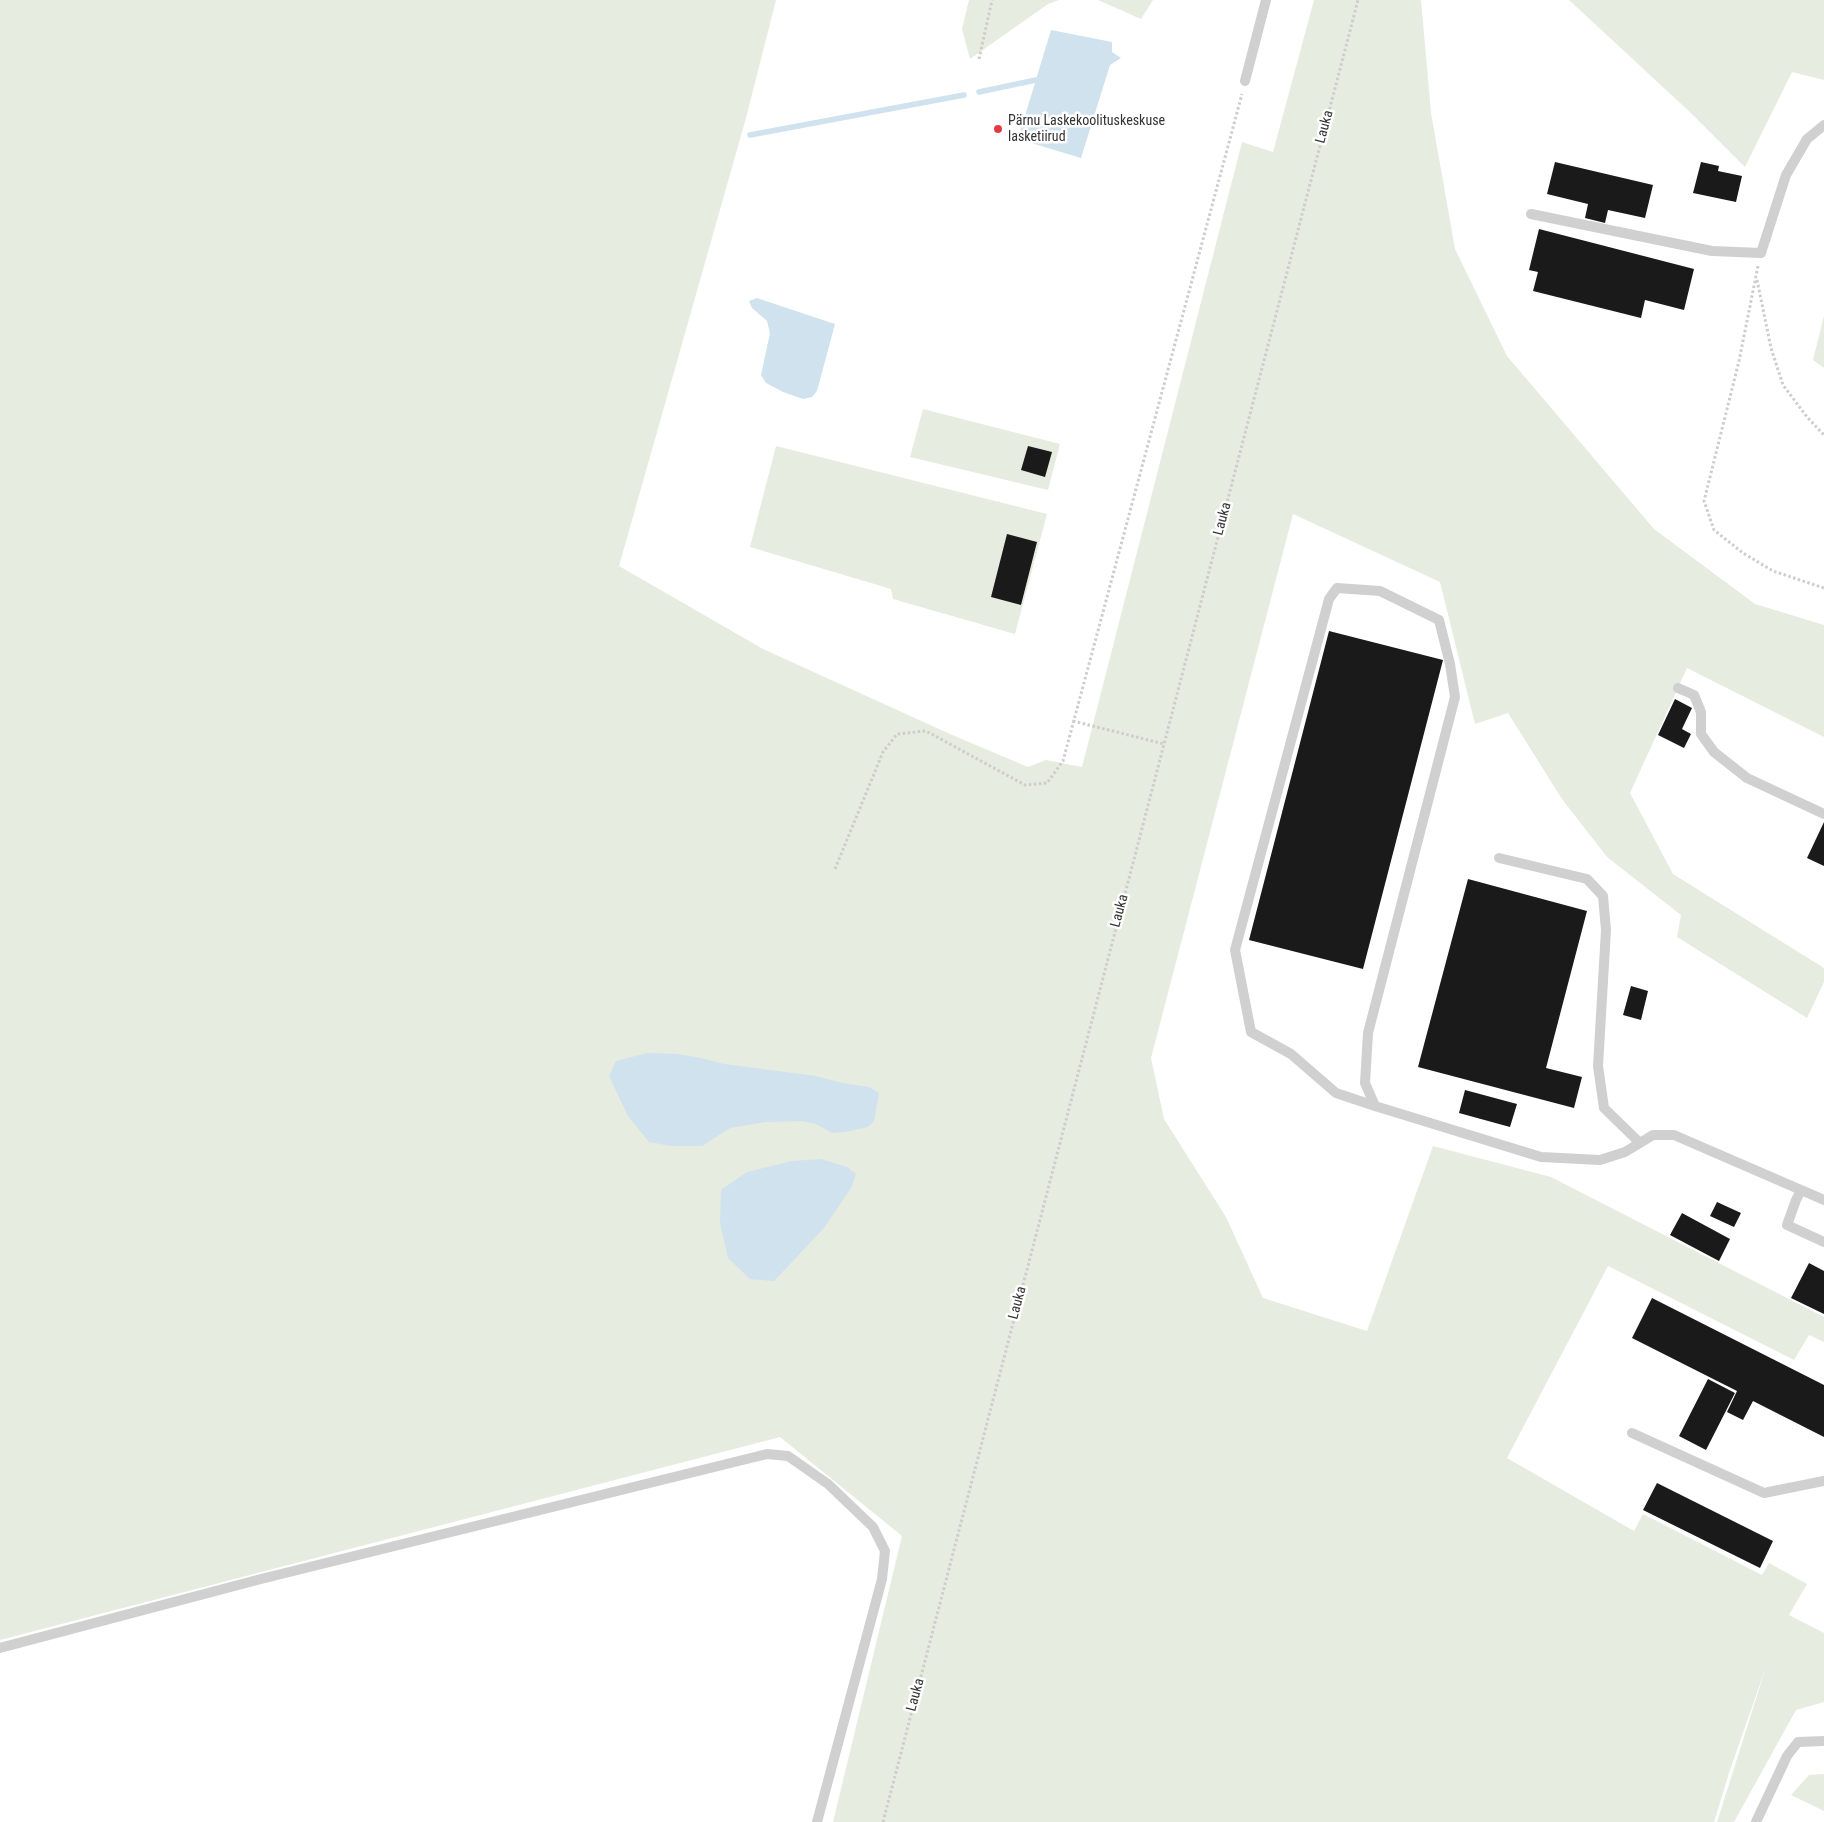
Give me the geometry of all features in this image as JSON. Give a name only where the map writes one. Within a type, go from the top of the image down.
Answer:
[{"type":"lane","points":[[1245,81],[1266,0]]},
{"type":"lane","points":[[1531,214],[1712,251],[1761,253],[1786,175],[1808,139],[1824,125]]},
{"type":"lane","points":[[1375,1106],[1365,1084],[1368,1033],[1455,697],[1450,664],[1439,620],[1380,591],[1337,588],[1329,599],[1235,950],[1251,1032],[1291,1054],[1336,1093],[1375,1106],[1541,1157],[1600,1160],[1625,1152],[1653,1135],[1674,1135],[1824,1200]]},
{"type":"lane","points":[[1678,688],[1694,695],[1701,712],[1701,734],[1714,752],[1747,778],[1824,814]]},
{"type":"lane","points":[[1499,858],[1588,878],[1604,896],[1606,930],[1598,1066],[1604,1108],[1640,1143]]},
{"type":"lane","points":[[1801,1190],[1787,1226],[1824,1242]]},
{"type":"lane","points":[[1632,1434],[1764,1493],[1824,1481]]},
{"type":"lane","points":[[0,1648],[261,1579],[767,1454],[788,1456],[828,1484],[872,1527],[885,1551],[882,1580],[818,1822]]},
{"type":"lane","points":[[1756,1822],[1787,1756],[1798,1742],[1824,1742]]},
{"type":"path","points":[[979,58],[992,0]]},
{"type":"path","name":"Lauka","points":[[882,1822],[1358,0]]},
{"type":"path","points":[[835,869],[883,752],[897,734],[926,731],[1025,785],[1047,783],[1063,761],[1245,81]]},
{"type":"path","points":[[1824,435],[1807,417],[1783,385],[1771,348],[1756,277],[1739,361],[1704,501],[1714,530],[1743,553],[1773,571],[1824,588]]},
{"type":"path","points":[[1073,721],[1164,744]]},
{"type":"shaded area","points":[[0,0],[776,0],[746,118],[619,566],[763,649],[950,734],[1028,767],[1046,760],[1082,767],[1242,142],[1273,152],[1314,0],[1421,0],[1431,113],[1455,249],[1507,356],[1654,529],[1755,604],[1824,625],[1824,737],[1687,668],[1630,793],[1673,874],[1824,968],[1824,982],[1807,1018],[1677,937],[1681,915],[1607,857],[1562,799],[1508,713],[1475,724],[1440,582],[1293,514],[1151,1058],[1164,1119],[1226,1217],[1263,1298],[1367,1331],[1433,1146],[1551,1177],[1824,1317],[1824,1342],[1809,1335],[1794,1360],[1608,1266],[1507,1458],[1634,1531],[1643,1514],[1762,1575],[1769,1563],[1807,1584],[1789,1615],[1824,1633],[1824,1702],[1796,1710],[1734,1822],[1717,1822],[1767,1664],[1714,1822],[833,1822],[902,1536],[780,1437],[0,1640]]},
{"type":"shaded area","points":[[969,0],[1059,0],[1048,4],[970,59],[962,29]]},
{"type":"shaded area","points":[[1098,0],[1153,0],[1141,19]]},
{"type":"shaded area","points":[[1569,0],[1824,0],[1824,80],[1792,72],[1745,167],[1692,114]]},
{"type":"shaded area","points":[[1824,316],[1824,368],[1813,360]]},
{"type":"shaded area","points":[[923,409],[1060,444],[1048,490],[910,457]]},
{"type":"shaded area","points":[[776,446],[1047,514],[1015,634],[893,599],[891,589],[750,547]]},
{"type":"shaded area","points":[[1824,1774],[1824,1811],[1791,1795],[1809,1775]]},
{"type":"water","points":[[1051,30],[1112,42],[1112,52],[1121,58],[1110,65],[1081,158],[1018,139]]},
{"type":"water","points":[[757,298],[835,324],[817,391],[812,397],[803,399],[783,392],[766,383],[761,375],[770,333],[767,321],[752,308],[749,301]]},
{"type":"water","points":[[647,1053],[677,1054],[724,1064],[816,1076],[842,1083],[869,1087],[879,1093],[874,1121],[868,1127],[832,1133],[816,1124],[801,1121],[766,1122],[730,1128],[702,1146],[671,1146],[649,1142],[628,1116],[609,1076],[616,1061]]},
{"type":"water","points":[[821,1159],[847,1167],[856,1174],[851,1188],[824,1228],[774,1281],[750,1279],[728,1258],[720,1223],[721,1190],[747,1172],[792,1161]]},
{"type":"building","points":[[1555,162],[1653,185],[1645,218],[1608,210],[1605,223],[1585,218],[1588,204],[1547,194]]},
{"type":"building","points":[[1701,162],[1719,166],[1718,171],[1742,176],[1736,202],[1693,193]]},
{"type":"building","points":[[1539,229],[1694,269],[1684,310],[1645,300],[1641,318],[1533,291],[1538,272],[1529,270]]},
{"type":"building","points":[[1028,446],[1052,452],[1045,477],[1021,470]]},
{"type":"building","points":[[1007,534],[1037,542],[1021,605],[991,597]]},
{"type":"building","points":[[1329,631],[1443,660],[1363,969],[1249,940]]},
{"type":"building","points":[[1675,699],[1692,708],[1682,729],[1691,734],[1684,748],[1658,735]]},
{"type":"building","points":[[1824,822],[1824,866],[1807,858]]},
{"type":"building","points":[[1468,879],[1587,911],[1546,1068],[1582,1077],[1574,1108],[1418,1067]]},
{"type":"building","points":[[1631,986],[1648,991],[1641,1020],[1623,1015]]},
{"type":"building","points":[[1465,1090],[1517,1104],[1510,1127],[1459,1113]]},
{"type":"building","points":[[1717,1202],[1741,1213],[1734,1227],[1710,1216]]},
{"type":"building","points":[[1682,1213],[1730,1239],[1719,1261],[1670,1235]]},
{"type":"building","points":[[1809,1263],[1824,1271],[1824,1314],[1791,1298]]},
{"type":"building","points":[[1652,1298],[1824,1385],[1824,1437],[1753,1401],[1743,1420],[1727,1412],[1737,1391],[1632,1338]]},
{"type":"building","points":[[1708,1379],[1735,1393],[1706,1450],[1679,1436]]},
{"type":"building","points":[[1657,1483],[1773,1541],[1760,1568],[1643,1510]]},
{"type":"waterway","points":[[979,92],[1036,80]]},
{"type":"waterway","points":[[750,135],[964,95]]},
{"type":"place","name":"Pärnu Laskekoolituskeskuse lasketiirud","points":[[998,129]]}]
